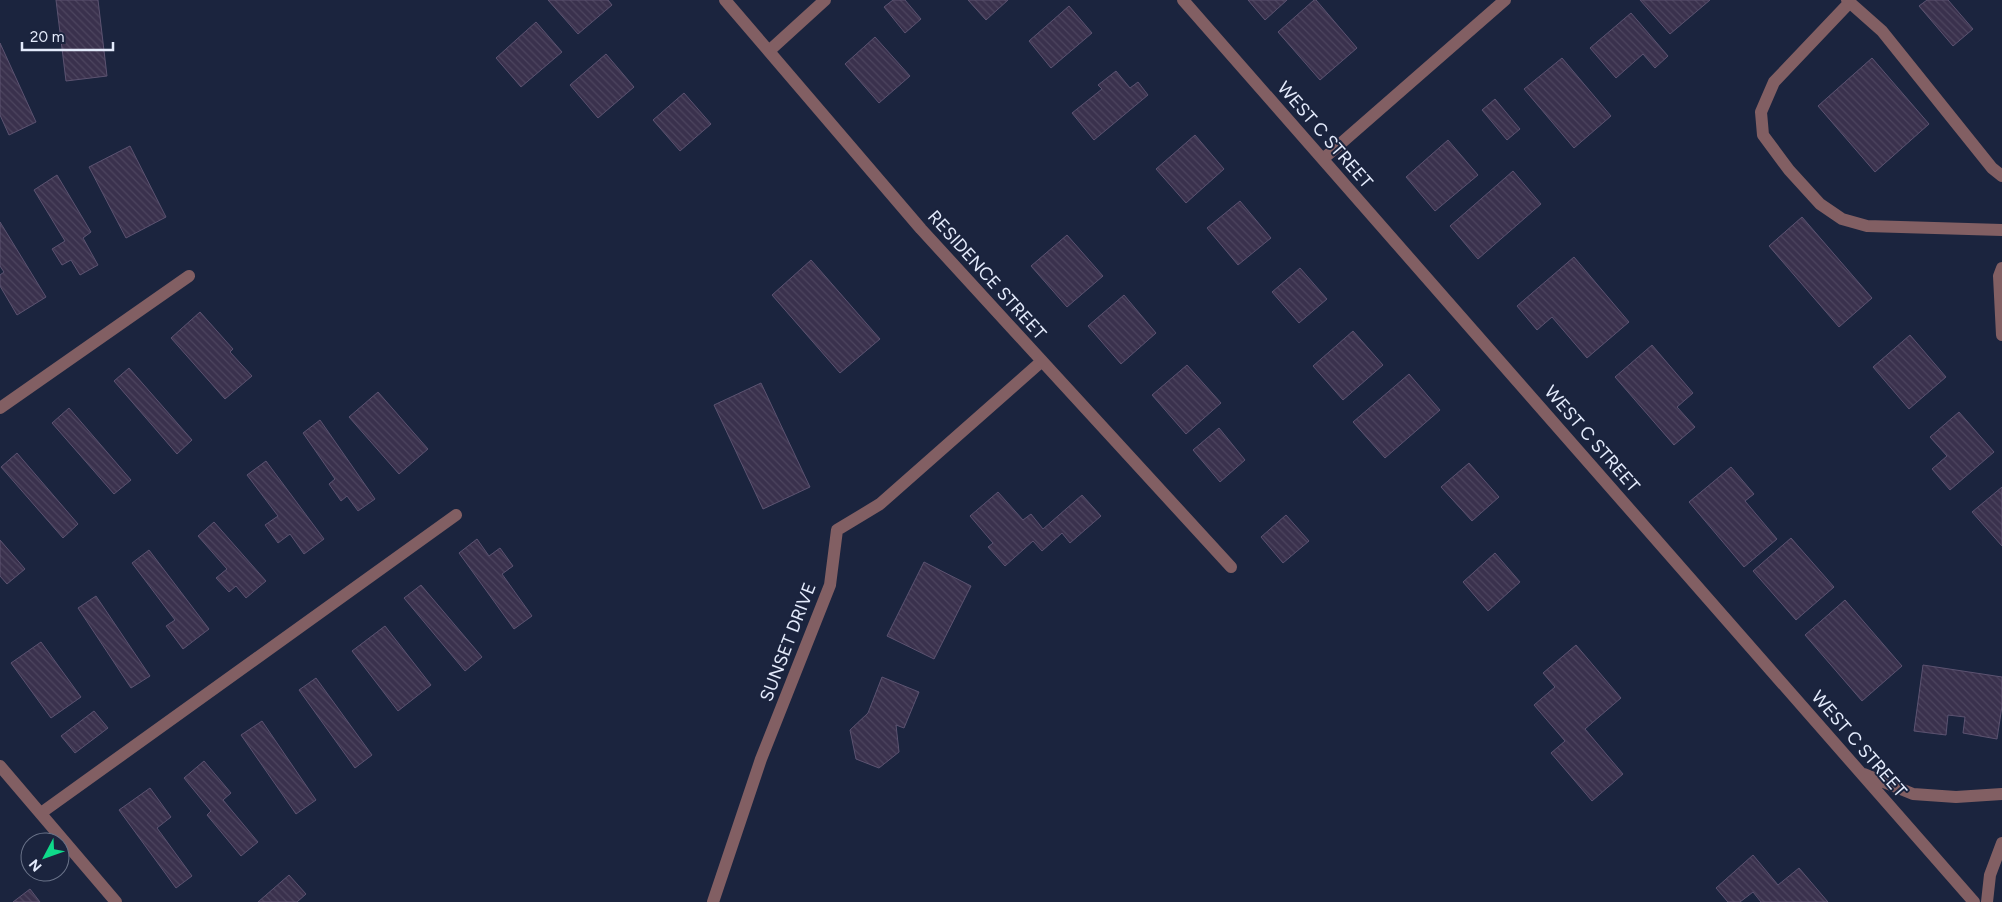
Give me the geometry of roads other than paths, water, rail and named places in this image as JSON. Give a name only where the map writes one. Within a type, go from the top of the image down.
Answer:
[{"type":"street","name":"RESIDENCE STREET","points":[[725,0],[922,229],[1231,567]]},
{"type":"street","points":[[768,51],[825,0]]},
{"type":"street","name":"WEST C STREET","points":[[1183,0],[1974,902]]},
{"type":"street","points":[[1323,159],[1505,0]]},
{"type":"street","points":[[2002,176],[1992,168],[1882,31],[1848,1],[1774,82],[1762,112],[1763,135],[1789,170],[1820,204],[1842,219],[1867,226],[2002,230]]},
{"type":"street","points":[[2002,268],[1999,276],[2002,335]]},
{"type":"street","points":[[0,408],[189,276]]},
{"type":"street","name":"SUNSET DRIVE","points":[[713,902],[761,759],[830,585],[837,530],[880,504],[1042,361]]},
{"type":"street","points":[[40,813],[456,515]]},
{"type":"street","points":[[0,766],[116,902]]},
{"type":"street","points":[[1861,773],[1913,794],[1956,797],[2002,794]]},
{"type":"street","points":[[1987,902],[1990,874],[2002,843]]}]
